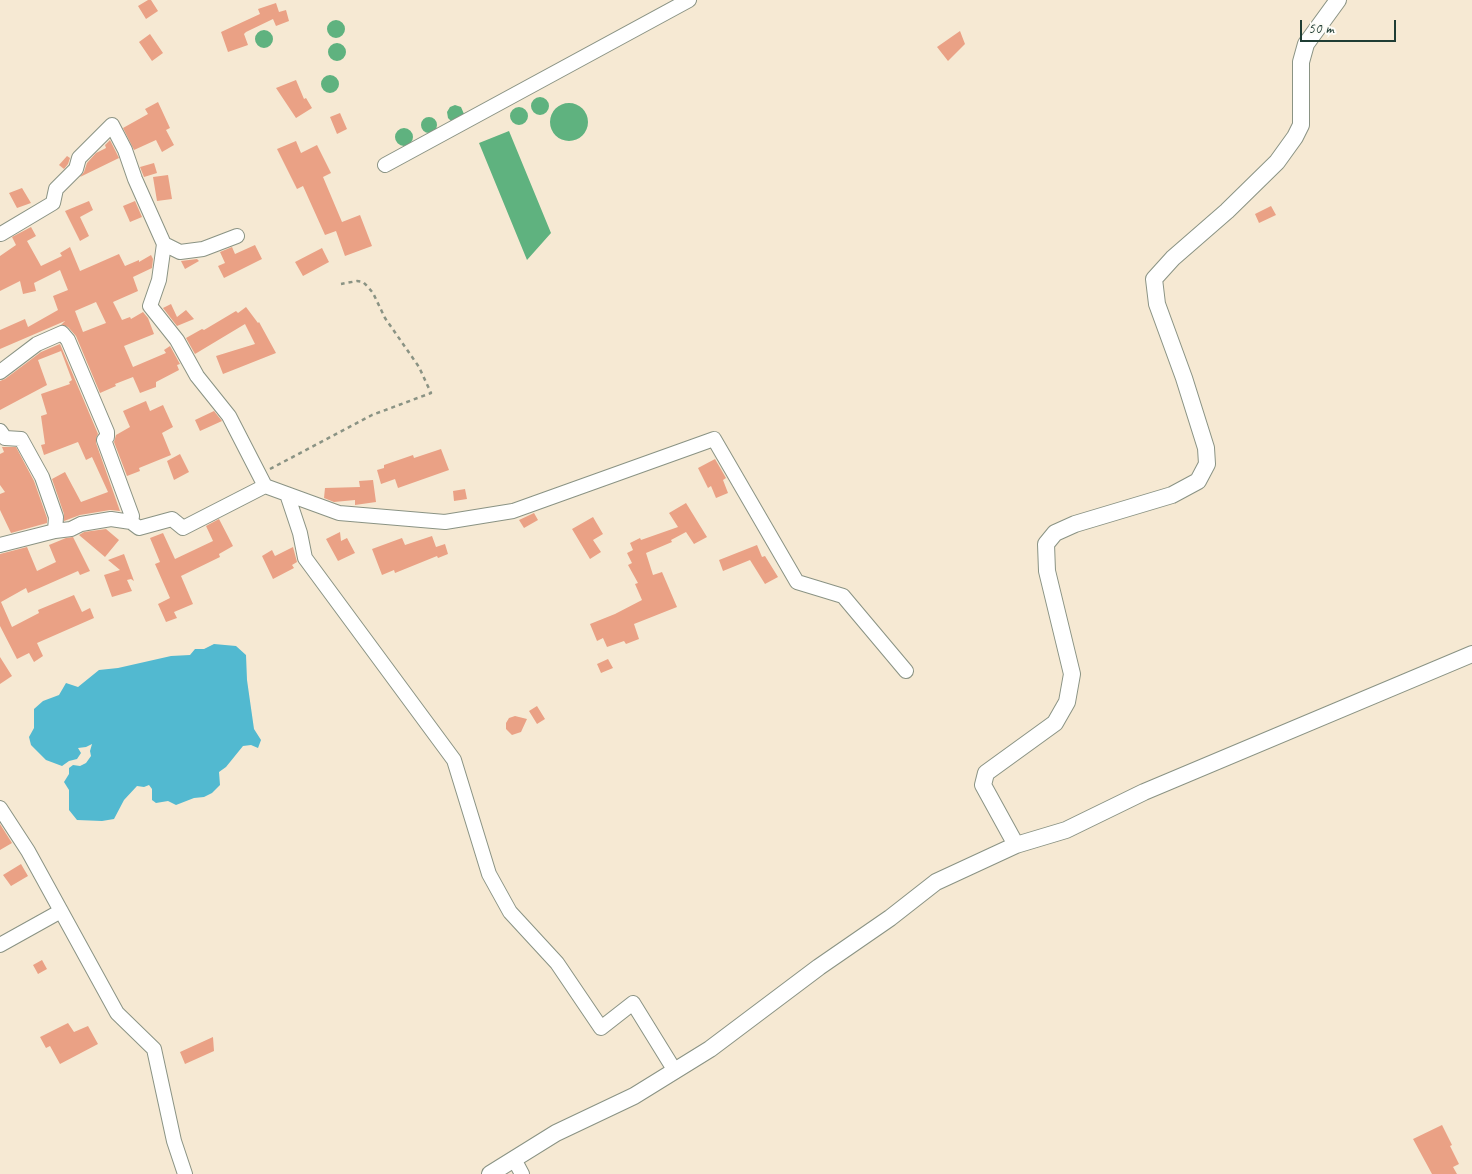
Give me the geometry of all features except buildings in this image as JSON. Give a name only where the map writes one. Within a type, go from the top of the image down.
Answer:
[{"type":"street","points":[[385,165],[689,0]]},
{"type":"street","points":[[1016,845],[983,785],[986,773],[1055,723],[1067,702],[1072,674],[1047,571],[1046,544],[1055,533],[1075,524],[1172,495],[1198,481],[1207,464],[1206,448],[1184,378],[1157,304],[1154,279],[1173,258],[1227,211],[1277,162],[1295,137],[1301,125],[1301,62],[1306,44],[1338,0]]},
{"type":"street","points":[[2,234],[53,203],[56,189],[76,169],[79,158],[112,125],[126,150],[135,179],[164,244],[159,280],[150,306],[177,340],[198,376],[229,416],[262,480],[286,494],[339,513],[445,522],[512,511],[714,439],[797,582],[843,596],[906,671]]},
{"type":"street","points":[[164,244],[180,252],[203,249],[237,236]]},
{"type":"street","points":[[0,372],[37,344],[62,333],[68,340],[86,385],[98,406],[107,432],[107,437],[104,440],[128,503],[132,516],[131,522]]},
{"type":"street","points":[[0,431],[5,438],[21,439],[45,485],[56,517],[56,531]]},
{"type":"street","points":[[0,545],[71,529],[81,524],[111,519],[131,522],[139,528],[172,519],[183,528],[262,480]]},
{"type":"street","points":[[286,494],[300,533],[306,558],[454,760],[489,874],[510,912],[557,963],[600,1028],[633,1003],[675,1071]]},
{"type":"street","points":[[490,1174],[556,1133],[634,1096],[710,1049],[819,967],[890,918],[936,882],[1016,845],[1066,830],[1144,792],[1472,654]]},
{"type":"street","points":[[0,808],[28,851],[117,1013],[154,1049],[174,1142],[185,1174]]},
{"type":"street","points":[[0,945],[61,911]]},
{"type":"street","points":[[514,1159],[522,1174]]},
{"type":"path","points":[[262,480],[372,415],[431,393],[419,367],[385,318],[374,293],[363,282],[357,281],[341,284]]},
{"type":"green space","points":[[336,20],[342,23],[345,29],[342,35],[336,38],[330,35],[327,29],[330,23]]},
{"type":"green space","points":[[264,30],[270,33],[273,39],[270,45],[264,48],[258,45],[255,39],[258,33]]},
{"type":"green space","points":[[337,43],[343,46],[346,52],[343,58],[337,61],[331,58],[328,52],[331,46]]},
{"type":"green space","points":[[330,75],[336,78],[339,84],[336,90],[330,93],[324,90],[321,84],[324,78]]},
{"type":"green space","points":[[540,97],[546,100],[549,106],[546,112],[540,115],[534,112],[531,106],[534,100]]},
{"type":"green space","points":[[569,103],[583,108],[588,122],[583,136],[569,141],[555,136],[550,122],[555,108]]},
{"type":"green space","points":[[455,105],[461,107],[464,114],[452,122],[448,118],[447,112],[450,107]]},
{"type":"green space","points":[[519,107],[525,110],[528,116],[525,122],[519,125],[513,122],[510,116],[513,110]]},
{"type":"green space","points":[[426,117],[432,117],[437,122],[435,131],[426,133],[421,128],[421,122]]},
{"type":"green space","points":[[404,128],[410,131],[413,137],[410,143],[404,146],[398,143],[395,137],[398,131]]},
{"type":"green space","points":[[509,131],[551,233],[527,260],[479,143]]},
{"type":"water","points":[[214,644],[236,646],[246,655],[247,680],[254,729],[261,740],[258,748],[251,745],[243,746],[226,767],[219,772],[220,785],[212,793],[204,797],[194,798],[176,805],[168,801],[156,803],[152,800],[152,789],[149,785],[144,787],[137,786],[124,800],[114,819],[102,821],[77,820],[69,810],[69,790],[64,782],[69,774],[69,768],[73,765],[80,766],[86,763],[91,756],[92,744],[78,748],[81,753],[77,759],[69,761],[62,766],[46,760],[31,745],[29,737],[34,728],[34,709],[43,701],[59,695],[66,683],[78,687],[99,670],[118,668],[171,656],[190,655],[195,649],[204,649]]}]
